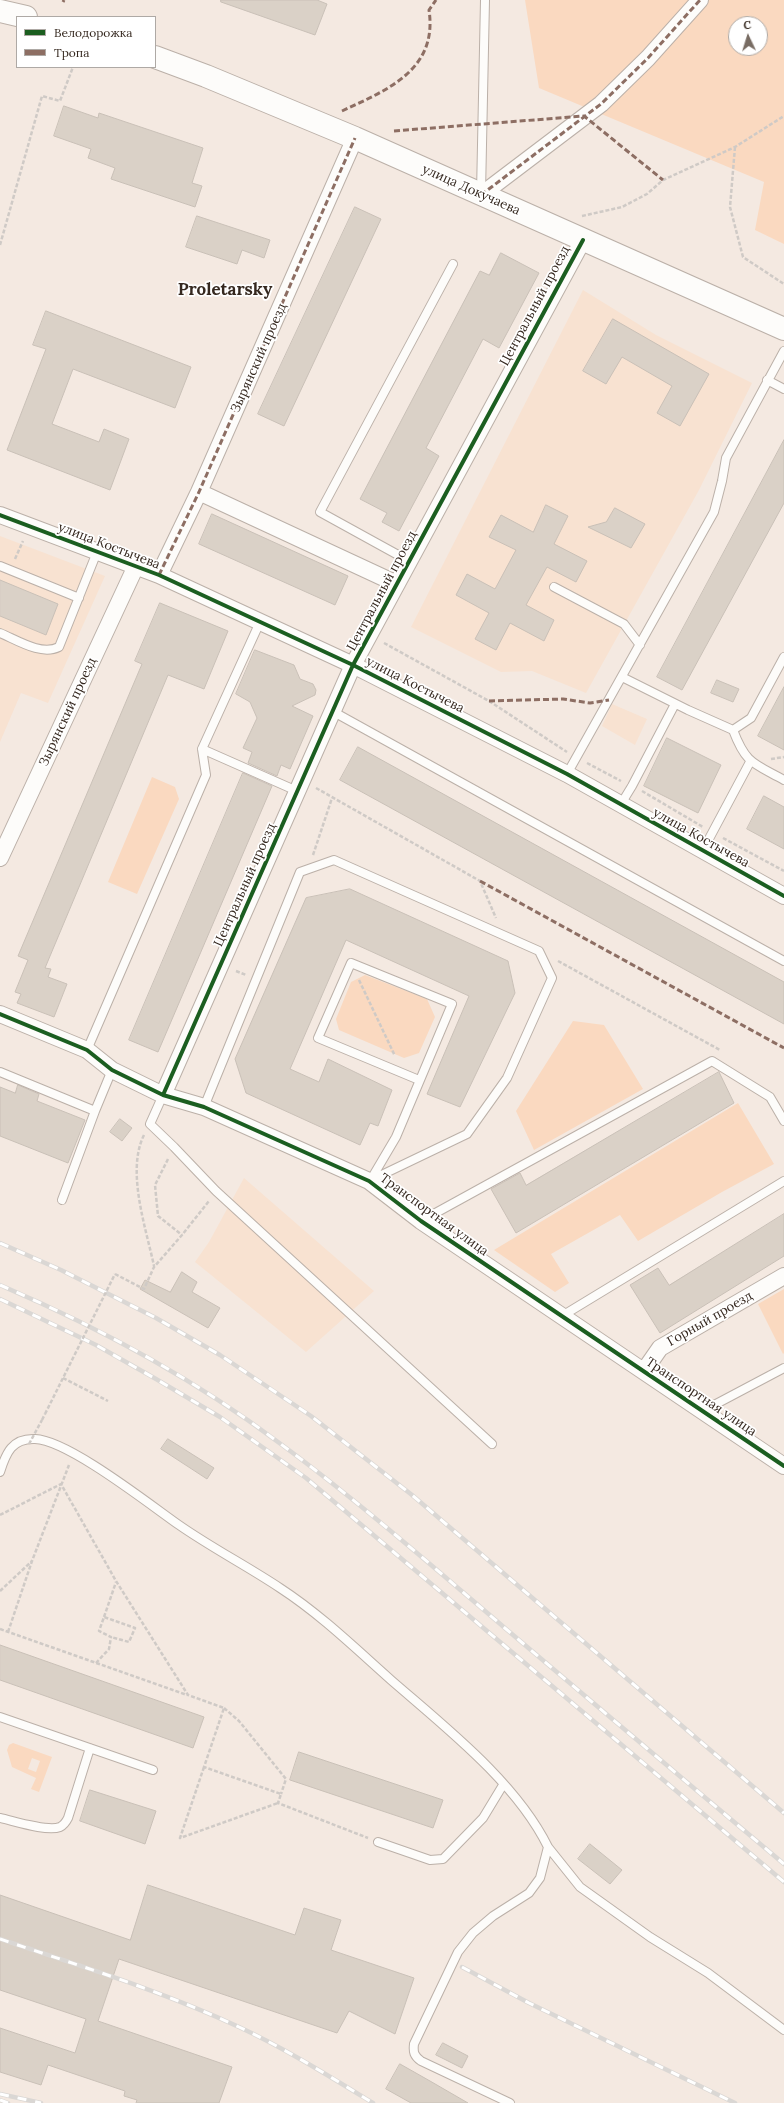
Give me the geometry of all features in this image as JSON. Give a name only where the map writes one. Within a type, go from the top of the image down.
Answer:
[{"type":"main road","points":[[0,11],[22,16]]},
{"type":"main road","name":"улица Докучаева","points":[[156,57],[214,79],[355,138],[481,196],[784,329]]},
{"type":"street","points":[[481,196],[601,104],[648,58],[700,0]]},
{"type":"street","name":"Зырянский проезд","points":[[159,575],[199,492],[355,138]]},
{"type":"street","name":"Центральный проезд","points":[[163,1095],[353,664],[583,240]]},
{"type":"street","points":[[199,492],[397,584]]},
{"type":"street","name":"улица Костычева","points":[[0,515],[159,575],[353,664],[566,774],[784,896]]},
{"type":"street","name":"Зырянский проезд","points":[[0,858],[136,566]]},
{"type":"street","name":"Транспортная улица","points":[[0,1014],[87,1050],[112,1070],[163,1095],[204,1107],[369,1181],[421,1221],[784,1466]]},
{"type":"street","name":"Горный проезд","points":[[644,1371],[660,1348],[784,1276]]},
{"type":"lane","points":[[481,196],[485,0]]},
{"type":"lane","points":[[409,561],[320,512],[453,264]]},
{"type":"lane","points":[[566,774],[714,512],[726,458],[767,380],[784,352]]},
{"type":"lane","points":[[767,380],[784,389]]},
{"type":"lane","points":[[0,633],[44,650],[52,650],[59,647],[97,552]]},
{"type":"lane","points":[[0,566],[78,598]]},
{"type":"lane","points":[[554,588],[624,624],[640,645]]},
{"type":"lane","points":[[87,1050],[206,775],[202,749],[260,622]]},
{"type":"lane","points":[[733,730],[751,718],[784,657]]},
{"type":"lane","points":[[622,677],[675,704],[733,730],[741,749],[750,762],[784,780]]},
{"type":"lane","points":[[621,804],[675,704]]},
{"type":"lane","points":[[332,711],[784,961]]},
{"type":"lane","points":[[202,749],[299,786]]},
{"type":"lane","points":[[703,850],[750,762]]},
{"type":"lane","points":[[204,1107],[300,872],[334,860],[538,951],[552,978],[507,1078],[467,1134],[369,1181]]},
{"type":"lane","points":[[369,1181],[396,1137],[452,1004],[351,963],[318,1038],[419,1080]]},
{"type":"lane","points":[[421,1221],[712,1061],[770,1097],[784,1121]]},
{"type":"lane","points":[[62,1200],[112,1070]]},
{"type":"lane","points":[[0,1072],[95,1111]]},
{"type":"lane","points":[[163,1095],[150,1124],[216,1191],[492,1444]]},
{"type":"lane","points":[[562,1316],[784,1181]]},
{"type":"lane","points":[[706,1413],[716,1404],[784,1368]]},
{"type":"lane","points":[[0,1472],[6,1455],[13,1444],[22,1440],[37,1439],[78,1455],[188,1532],[280,1587],[317,1614],[469,1749],[503,1785],[537,1825],[548,1847],[580,1887],[650,1937],[708,1974],[784,2030]]},
{"type":"lane","points":[[0,1717],[153,1770]]},
{"type":"lane","points":[[0,1818],[48,1828],[58,1828],[64,1825],[68,1818],[90,1748]]},
{"type":"lane","points":[[378,1842],[430,1860],[443,1859],[483,1818],[503,1785]]},
{"type":"lane","points":[[510,2103],[415,2057],[413,2051],[414,2044],[458,1952],[473,1933],[493,1916],[529,1893],[540,1878],[548,1847]]},
{"type":"path","points":[[0,245],[42,96],[60,101],[73,68]]},
{"type":"path","points":[[582,216],[622,207],[647,194],[663,180],[735,147],[784,116]]},
{"type":"path","points":[[735,147],[730,207],[744,256],[784,284]]},
{"type":"path","points":[[10,570],[23,540]]},
{"type":"path","points":[[299,786],[332,798],[480,881],[503,935]]},
{"type":"path","points":[[308,869],[332,798]]},
{"type":"path","points":[[538,951],[721,1050]]},
{"type":"path","points":[[351,963],[403,1073]]},
{"type":"path","points":[[220,965],[256,980]]},
{"type":"path","points":[[150,1124],[137,1153],[136,1172],[154,1267]]},
{"type":"path","points":[[174,1147],[155,1185],[158,1216],[182,1235]]},
{"type":"path","points":[[29,1444],[115,1274],[144,1289],[154,1267],[182,1235],[216,1191]]},
{"type":"path","points":[[63,1378],[108,1401]]},
{"type":"path","points":[[8,1632],[32,1561],[69,1465],[66,1463]]},
{"type":"path","points":[[0,1515],[61,1484]]},
{"type":"path","points":[[61,1484],[116,1581],[188,1695]]},
{"type":"path","points":[[0,1591],[32,1561]]},
{"type":"path","points":[[104,1618],[135,1628],[129,1642],[99,1631],[116,1581]]},
{"type":"path","points":[[0,1629],[224,1708],[239,1721],[286,1779],[278,1803]]},
{"type":"path","points":[[96,1663],[109,1649],[112,1637]]},
{"type":"path","points":[[224,1708],[180,1838],[278,1803],[378,1842]]},
{"type":"path","points":[[204,1767],[281,1794]]},
{"type":"shaded area","points":[[525,0],[784,0],[784,244],[755,230],[764,182],[539,88]]},
{"type":"shaded area","points":[[583,290],[656,335],[752,383],[699,490],[586,693],[532,671],[501,672],[411,627]]},
{"type":"shaded area","points":[[0,536],[105,576],[48,703],[21,693],[0,742]]},
{"type":"shaded area","points":[[612,704],[647,719],[635,745],[602,726]]},
{"type":"shaded area","points":[[152,777],[175,787],[179,799],[137,894],[108,882]]},
{"type":"shaded area","points":[[365,975],[427,999],[435,1017],[419,1053],[404,1058],[339,1030],[336,1019],[351,982]]},
{"type":"shaded area","points":[[573,1021],[604,1025],[643,1089],[534,1150],[516,1111]]},
{"type":"shaded area","points":[[738,1103],[774,1164],[722,1192],[638,1241],[620,1215],[551,1254],[569,1283],[555,1292],[494,1250]]},
{"type":"shaded area","points":[[244,1178],[374,1291],[306,1352],[195,1262],[209,1242]]},
{"type":"shaded area","points":[[784,1289],[784,1353],[783,1354],[758,1304]]},
{"type":"shaded area","points":[[13,1743],[52,1757],[39,1792],[31,1789],[36,1778],[12,1767],[7,1750],[9,1745]],"holes":[[[32,1758],[40,1761],[36,1772],[28,1769]]]},
{"type":"building","points":[[221,0],[317,0],[327,4],[315,35],[221,2]]},
{"type":"building","points":[[64,106],[98,118],[99,113],[203,148],[192,183],[202,186],[195,207],[111,179],[115,168],[88,158],[91,149],[54,136]]},
{"type":"building","points":[[355,207],[381,219],[284,426],[258,414]]},
{"type":"building","points":[[197,216],[270,240],[264,258],[242,250],[237,264],[186,247]]},
{"type":"building","points":[[501,253],[539,273],[499,348],[483,339],[426,448],[439,456],[399,531],[382,522],[387,513],[360,499],[480,271],[489,275]]},
{"type":"building","points":[[46,311],[191,367],[175,408],[73,369],[52,424],[99,442],[104,429],[129,439],[110,490],[7,450],[46,349],[33,345]]},
{"type":"building","points":[[613,319],[709,374],[680,426],[657,413],[672,386],[622,357],[606,384],[583,371]]},
{"type":"building","points":[[784,440],[784,503],[682,690],[657,677]]},
{"type":"building","points":[[546,505],[568,516],[554,544],[587,561],[576,582],[547,567],[526,605],[554,620],[544,641],[510,623],[496,650],[475,639],[489,613],[456,595],[467,574],[495,589],[516,550],[489,537],[501,515],[533,532]]},
{"type":"building","points":[[615,508],[645,524],[631,548],[588,527],[606,522]]},
{"type":"building","points":[[212,514],[348,576],[335,605],[199,544]]},
{"type":"building","points":[[0,580],[58,604],[46,635],[0,616]]},
{"type":"building","points":[[160,603],[228,631],[204,689],[168,675],[45,968],[51,969],[48,977],[67,984],[54,1017],[17,1003],[21,994],[15,992],[28,960],[18,956],[142,664],[135,661]]},
{"type":"building","points":[[255,650],[294,665],[300,679],[313,684],[316,690],[315,695],[292,706],[313,716],[290,769],[281,765],[277,776],[248,763],[252,752],[243,748],[257,718],[250,702],[236,694]]},
{"type":"building","points":[[717,680],[739,689],[733,702],[711,693]]},
{"type":"building","points":[[784,687],[784,750],[758,736]]},
{"type":"building","points":[[667,738],[721,765],[698,813],[644,786]]},
{"type":"building","points":[[358,747],[784,982],[784,1024],[340,780]]},
{"type":"building","points":[[243,773],[272,786],[158,1052],[129,1040]]},
{"type":"building","points":[[764,796],[784,807],[784,849],[747,829]]},
{"type":"building","points":[[350,889],[508,961],[515,993],[460,1107],[427,1094],[469,996],[346,940],[290,1069],[319,1082],[328,1059],[392,1090],[378,1126],[370,1123],[360,1145],[246,1093],[235,1059],[306,898]]},
{"type":"building","points":[[719,1072],[734,1103],[516,1233],[491,1189],[520,1173],[526,1185]]},
{"type":"building","points":[[18,1085],[39,1094],[37,1101],[85,1120],[68,1163],[0,1136],[0,1087],[15,1093]]},
{"type":"building","points":[[120,1119],[132,1128],[122,1141],[110,1132]]},
{"type":"building","points":[[784,1214],[784,1256],[660,1333],[630,1285],[658,1268],[669,1285]]},
{"type":"building","points":[[182,1272],[197,1282],[192,1292],[220,1308],[208,1328],[140,1289],[145,1280],[170,1292]]},
{"type":"building","points":[[168,1439],[214,1468],[207,1479],[161,1449]]},
{"type":"building","points":[[0,1645],[204,1717],[193,1748],[0,1680]]},
{"type":"building","points":[[299,1752],[443,1800],[433,1828],[290,1780]]},
{"type":"building","points":[[90,1790],[156,1811],[145,1844],[80,1821]]},
{"type":"building","points":[[590,1844],[622,1870],[610,1884],[578,1859]]},
{"type":"building","points":[[148,1885],[295,1935],[304,1908],[341,1920],[331,1950],[414,1978],[395,2034],[349,2011],[337,2033],[119,1959],[98,2021],[232,2067],[219,2103],[136,2103],[137,2100],[124,2096],[125,2091],[48,2065],[41,2085],[0,2072],[0,2028],[75,2053],[86,2019],[0,1990],[0,1895],[130,1940]]},
{"type":"building","points":[[443,2043],[468,2056],[462,2068],[436,2055]]},
{"type":"building","points":[[400,2064],[468,2103],[411,2103],[386,2089]]},
{"type":"railway","points":[[0,1243],[61,1270],[156,1318],[220,1355],[311,1416],[412,1495],[784,1813]]},
{"type":"railway","points":[[0,1285],[73,1318],[144,1355],[212,1396],[278,1442],[394,1533],[784,1864]]},
{"type":"railway","points":[[0,1299],[96,1345],[156,1379],[220,1417],[306,1478],[784,1882]]},
{"type":"railway","points":[[0,1939],[151,1990],[210,2014],[274,2044],[373,2103]]},
{"type":"railway","points":[[462,1967],[529,2003],[735,2103]]},
{"type":"railway","points":[[0,2094],[41,2103]]},
{"type":"railway","points":[[0,2100],[8,2103]]},
{"type":"marked path","points":[[342,111],[392,86],[406,75],[417,63],[426,48],[430,31],[429,10],[436,0]]},
{"type":"marked path","points":[[481,195],[601,104],[648,58],[700,0]]},
{"type":"marked path","points":[[394,131],[584,116],[663,180]]},
{"type":"marked path","points":[[159,575],[199,492],[355,138]]},
{"type":"marked path","points":[[489,701],[563,699],[590,703],[609,700]]},
{"type":"marked path","points":[[480,881],[784,1048]]},
{"type":"cycle path","points":[[163,1095],[353,665],[583,240]]},
{"type":"cycle path","points":[[0,515],[159,575],[353,665],[567,774],[784,896]]},
{"type":"cycle path","points":[[0,1014],[87,1050],[112,1070],[163,1095],[204,1107],[369,1181],[421,1221],[784,1466]]},
{"type":"district","name":"Proletarsky","points":[[225,290]]}]
